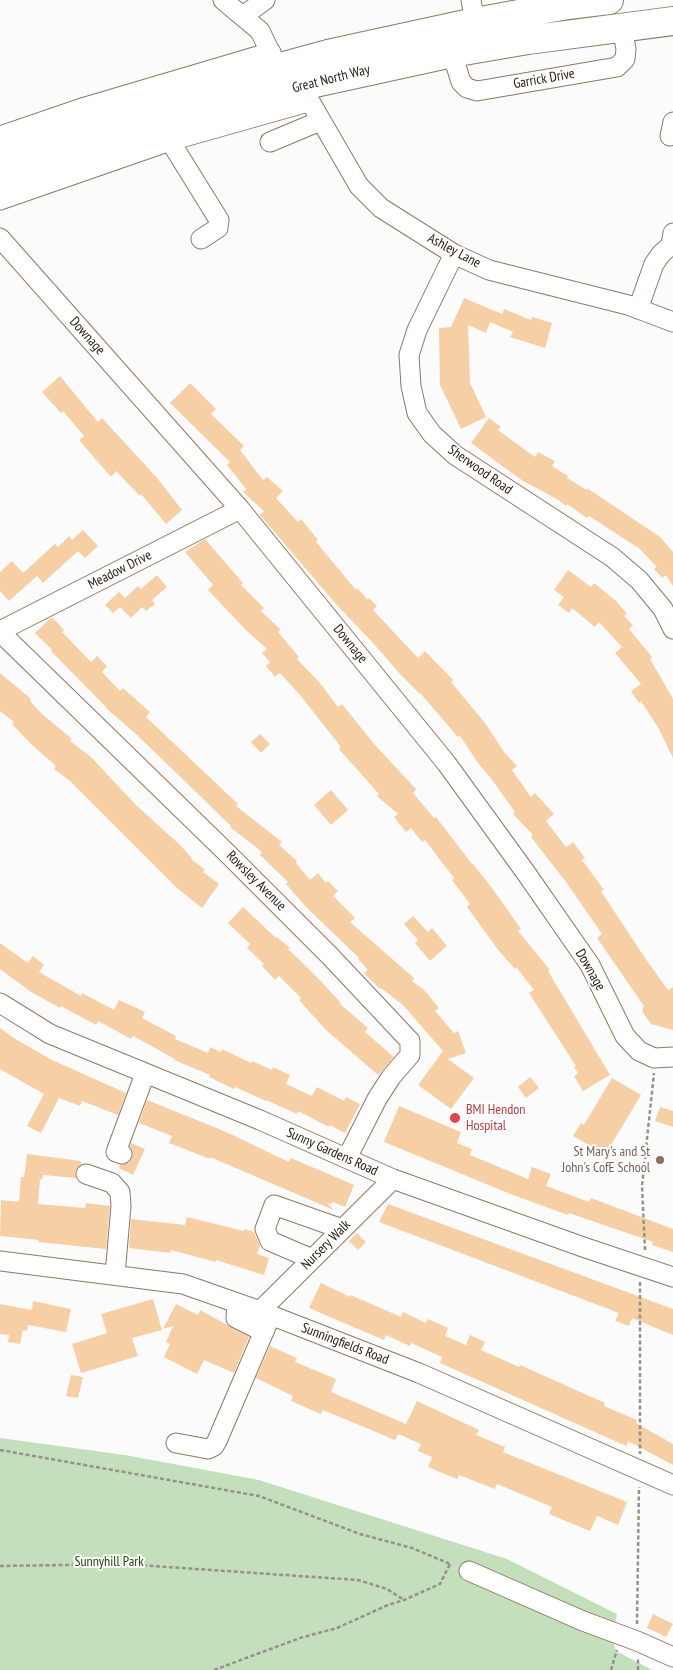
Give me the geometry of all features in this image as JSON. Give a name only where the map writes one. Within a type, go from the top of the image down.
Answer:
[{"type":"highway","name":"Great North Way","points":[[1,140],[128,111],[274,60],[328,54],[473,11],[550,8],[609,0]]},
{"type":"highway","name":"Great North Way","points":[[0,182],[144,132],[305,94],[452,53],[528,40],[673,21]]},
{"type":"street","points":[[223,0],[260,31],[274,60]]},
{"type":"street","points":[[243,16],[265,0]]},
{"type":"street","name":"Garrick Drive","points":[[452,53],[461,82],[467,88],[477,91],[617,67],[625,59],[626,49],[622,27]]},
{"type":"street","name":"Ashley Lane","points":[[305,94],[359,186],[381,208],[454,254],[489,270],[638,309],[673,322]]},
{"type":"street","name":"Great North Way","points":[[0,200],[305,94]]},
{"type":"street","points":[[270,142],[320,121]]},
{"type":"street","points":[[170,141],[219,220],[218,228],[201,239]]},
{"type":"street","name":"Downage","points":[[0,238],[240,510],[447,764],[526,872],[590,965],[625,1036],[639,1051],[654,1058],[673,1058]]},
{"type":"street","points":[[638,309],[654,264],[672,241]]},
{"type":"street","name":"Sherwood Road","points":[[454,254],[417,330],[409,355],[411,386],[417,413],[432,434],[455,455],[612,557],[639,580],[663,609],[673,629]]},
{"type":"street","name":"Meadow Drive","points":[[0,631],[240,510]]},
{"type":"street","name":"Rowsley Avenue","points":[[0,631],[330,956],[410,1041],[410,1055],[391,1077],[376,1099],[346,1158]]},
{"type":"street","name":"Sunny Gardens Road","points":[[0,1003],[50,1034],[260,1120],[393,1179],[673,1278]]},
{"type":"street","points":[[122,1154],[116,1152],[146,1074]]},
{"type":"street","points":[[86,1174],[112,1183],[120,1192],[121,1206],[115,1275]]},
{"type":"street","name":"Nursery Walk","points":[[265,1320],[312,1259],[393,1179]]},
{"type":"street","points":[[312,1259],[270,1241],[265,1229],[274,1205],[342,1229]]},
{"type":"street","name":"Sunningfields Road","points":[[0,1261],[183,1284],[237,1303],[265,1320],[419,1373],[673,1485]]},
{"type":"street","points":[[176,1444],[208,1449],[214,1446],[265,1320]]},
{"type":"street","points":[[469,1571],[673,1657]]},
{"type":"path","points":[[637,1641],[640,1471],[640,1279],[646,1259],[642,1186],[654,1076]]},
{"type":"path","points":[[0,1450],[258,1496],[360,1534],[412,1548],[469,1571]]},
{"type":"path","points":[[0,1566],[123,1564],[358,1580],[387,1590],[404,1600]]},
{"type":"path","points":[[214,1670],[300,1638],[337,1628],[440,1584],[450,1564]]},
{"type":"path","points":[[611,1670],[617,1650],[618,1635]]},
{"type":"green space","name":"Sunnyhill Park","points":[[0,1438],[125,1455],[259,1480],[507,1559],[617,1614],[612,1638],[616,1651],[652,1670],[0,1670]]},
{"type":"building","points":[[464,298],[502,314],[504,309],[531,320],[532,317],[552,323],[545,348],[510,337],[513,332],[490,322],[486,333],[468,325],[470,383],[486,417],[461,429],[440,385],[439,328],[451,327]]},
{"type":"building","points":[[60,376],[98,422],[102,418],[158,479],[182,510],[166,524],[141,494],[140,496],[116,471],[111,477],[79,440],[84,436],[63,411],[61,413],[42,392]]},
{"type":"building","points":[[190,383],[216,409],[211,414],[244,446],[240,450],[263,480],[267,477],[283,491],[276,498],[298,522],[301,519],[318,540],[316,542],[356,590],[357,588],[368,600],[369,598],[377,606],[373,610],[418,658],[425,651],[453,680],[451,682],[485,723],[504,752],[517,766],[512,770],[531,797],[535,793],[554,814],[546,821],[566,847],[573,842],[585,858],[582,860],[604,890],[601,891],[643,955],[668,990],[673,987],[673,1030],[651,1024],[642,1011],[644,1006],[597,938],[602,934],[566,882],[531,837],[533,835],[513,814],[515,812],[460,736],[458,737],[420,693],[335,603],[260,515],[264,511],[243,492],[246,489],[227,465],[230,462],[170,403]]},
{"type":"building","points":[[489,418],[501,427],[498,430],[535,457],[538,452],[555,461],[552,466],[568,476],[567,478],[587,490],[587,488],[660,537],[673,552],[673,586],[666,575],[662,578],[654,569],[657,567],[637,546],[589,516],[587,518],[567,504],[566,506],[557,499],[523,481],[471,443]]},
{"type":"building","points":[[83,530],[98,546],[85,558],[78,551],[43,583],[37,576],[9,601],[0,591],[0,572],[12,561],[23,573],[55,544],[58,547],[69,536],[72,540]]},
{"type":"building","points":[[205,539],[243,583],[241,585],[264,608],[261,611],[281,630],[278,632],[299,657],[297,659],[320,683],[338,707],[342,704],[375,745],[416,789],[413,793],[434,818],[436,817],[492,888],[521,929],[518,931],[550,970],[548,971],[610,1075],[583,1091],[574,1076],[578,1073],[574,1067],[576,1066],[529,993],[534,990],[516,967],[515,969],[499,951],[467,907],[470,904],[452,880],[454,878],[425,840],[422,842],[411,828],[406,832],[394,817],[398,814],[377,796],[379,794],[339,749],[341,747],[300,695],[280,673],[275,677],[266,666],[270,662],[262,653],[267,649],[208,590],[213,585],[185,552]]},
{"type":"building","points":[[568,570],[591,587],[594,583],[616,601],[627,614],[624,616],[633,625],[629,629],[652,657],[650,659],[673,699],[673,758],[659,729],[641,701],[639,703],[631,691],[641,684],[615,653],[622,647],[599,622],[595,627],[572,608],[569,613],[558,605],[564,597],[554,590]]},
{"type":"building","points":[[157,575],[167,587],[152,600],[155,604],[146,611],[142,607],[131,618],[120,607],[113,613],[105,605],[119,592],[125,598],[138,586],[141,589]]},
{"type":"building","points":[[52,617],[64,630],[62,632],[91,662],[97,656],[107,666],[102,672],[120,691],[123,688],[150,712],[146,717],[238,804],[236,806],[282,842],[279,845],[297,861],[296,863],[310,880],[318,873],[326,883],[328,881],[338,891],[333,896],[355,918],[350,922],[414,978],[412,981],[424,990],[439,1008],[435,1011],[454,1033],[458,1031],[466,1053],[448,1059],[474,1078],[451,1109],[418,1085],[443,1051],[403,1005],[380,989],[364,973],[368,970],[359,958],[305,906],[286,884],[288,882],[260,855],[262,852],[230,827],[137,735],[106,708],[51,651],[35,633]]},
{"type":"building","points":[[0,673],[31,699],[30,701],[41,713],[72,739],[70,741],[91,757],[135,804],[179,844],[191,859],[205,870],[203,872],[219,884],[202,908],[178,889],[70,781],[54,769],[56,766],[31,744],[12,724],[14,722],[0,711]]},
{"type":"building","points":[[260,734],[270,744],[261,753],[251,742]]},
{"type":"building","points":[[331,790],[348,810],[331,825],[314,805]]},
{"type":"building","points":[[243,907],[276,938],[290,948],[288,949],[314,974],[340,1004],[368,1028],[365,1032],[394,1057],[378,1075],[325,1029],[299,1000],[301,998],[279,976],[275,980],[262,966],[264,964],[247,948],[250,944],[228,923]]},
{"type":"building","points":[[413,916],[428,932],[432,928],[447,946],[430,961],[415,943],[418,940],[404,924]]},
{"type":"building","points":[[0,943],[28,963],[33,956],[44,965],[39,972],[81,996],[82,993],[114,1010],[119,1000],[145,1012],[142,1018],[176,1036],[175,1039],[208,1053],[210,1047],[221,1052],[222,1049],[251,1063],[252,1061],[272,1070],[273,1067],[290,1075],[286,1084],[312,1096],[317,1087],[344,1101],[346,1097],[360,1104],[345,1133],[298,1111],[297,1114],[235,1087],[234,1089],[209,1077],[210,1075],[174,1060],[133,1036],[131,1039],[98,1021],[96,1025],[31,992],[0,969]]},
{"type":"building","points":[[0,1028],[52,1060],[126,1093],[118,1115],[82,1101],[80,1106],[59,1098],[41,1133],[27,1126],[44,1094],[0,1069]]},
{"type":"building","points":[[530,1077],[539,1088],[526,1098],[518,1087]]},
{"type":"building","points":[[612,1078],[641,1095],[605,1155],[573,1136],[581,1123],[584,1125]]},
{"type":"building","points":[[147,1100],[224,1131],[289,1162],[291,1158],[354,1185],[345,1207],[333,1202],[331,1204],[327,1203],[334,1210],[210,1157],[210,1159],[169,1143],[172,1136],[139,1123]]},
{"type":"building","points":[[399,1106],[461,1132],[457,1143],[472,1149],[470,1155],[528,1179],[532,1167],[551,1174],[546,1186],[589,1202],[591,1198],[673,1229],[673,1252],[652,1245],[653,1242],[513,1195],[384,1142]]},
{"type":"building","points":[[660,1107],[673,1111],[673,1127],[655,1121]]},
{"type":"building","points":[[131,1143],[145,1149],[133,1175],[119,1168],[120,1165],[129,1163],[132,1158]]},
{"type":"building","points":[[27,1154],[81,1161],[81,1164],[75,1171],[76,1178],[43,1175],[42,1180],[40,1179],[38,1204],[85,1208],[86,1203],[110,1206],[106,1249],[0,1236],[1,1200],[19,1202],[21,1177],[24,1177]]},
{"type":"building","points":[[388,1204],[673,1309],[673,1335],[632,1318],[629,1326],[615,1321],[619,1313],[379,1222]]},
{"type":"building","points":[[187,1217],[254,1232],[260,1246],[257,1254],[269,1258],[264,1275],[216,1260],[216,1262],[171,1250],[170,1253],[129,1248],[131,1219],[185,1225]]},
{"type":"building","points":[[357,1233],[366,1242],[358,1250],[349,1241]]},
{"type":"building","points":[[321,1283],[350,1297],[351,1295],[401,1317],[403,1312],[426,1323],[428,1319],[448,1328],[445,1336],[466,1345],[470,1335],[485,1342],[481,1350],[519,1367],[520,1365],[605,1403],[604,1406],[637,1420],[636,1423],[673,1444],[673,1465],[628,1441],[626,1446],[440,1363],[442,1357],[411,1343],[410,1346],[386,1335],[384,1340],[309,1308]]},
{"type":"building","points":[[153,1299],[162,1330],[132,1338],[138,1356],[81,1373],[72,1344],[107,1333],[101,1314]]},
{"type":"building","points":[[33,1301],[71,1309],[66,1332],[28,1325],[27,1331],[23,1330],[20,1344],[8,1342],[9,1335],[0,1334],[0,1304],[32,1310]]},
{"type":"building","points":[[176,1304],[198,1315],[200,1310],[249,1337],[234,1373],[204,1360],[197,1374],[164,1357],[170,1344],[166,1342],[173,1326],[163,1329]]},
{"type":"building","points":[[270,1346],[297,1358],[295,1362],[336,1379],[331,1392],[406,1424],[417,1401],[479,1430],[476,1435],[505,1447],[503,1452],[627,1502],[618,1525],[597,1516],[590,1531],[549,1514],[552,1507],[497,1484],[495,1489],[459,1475],[457,1479],[428,1467],[432,1457],[418,1451],[421,1444],[398,1434],[395,1440],[323,1410],[321,1414],[291,1401],[293,1396],[256,1378]]},
{"type":"building","points":[[71,1375],[83,1377],[78,1398],[66,1396]]},
{"type":"building","points":[[653,1614],[673,1624],[666,1637],[647,1628]]},
{"type":"place","name":"BMI Hendon Hospital","points":[[455,1118]]},
{"type":"place","name":"St Mary's and St John's CofE School","points":[[660,1160]]}]
